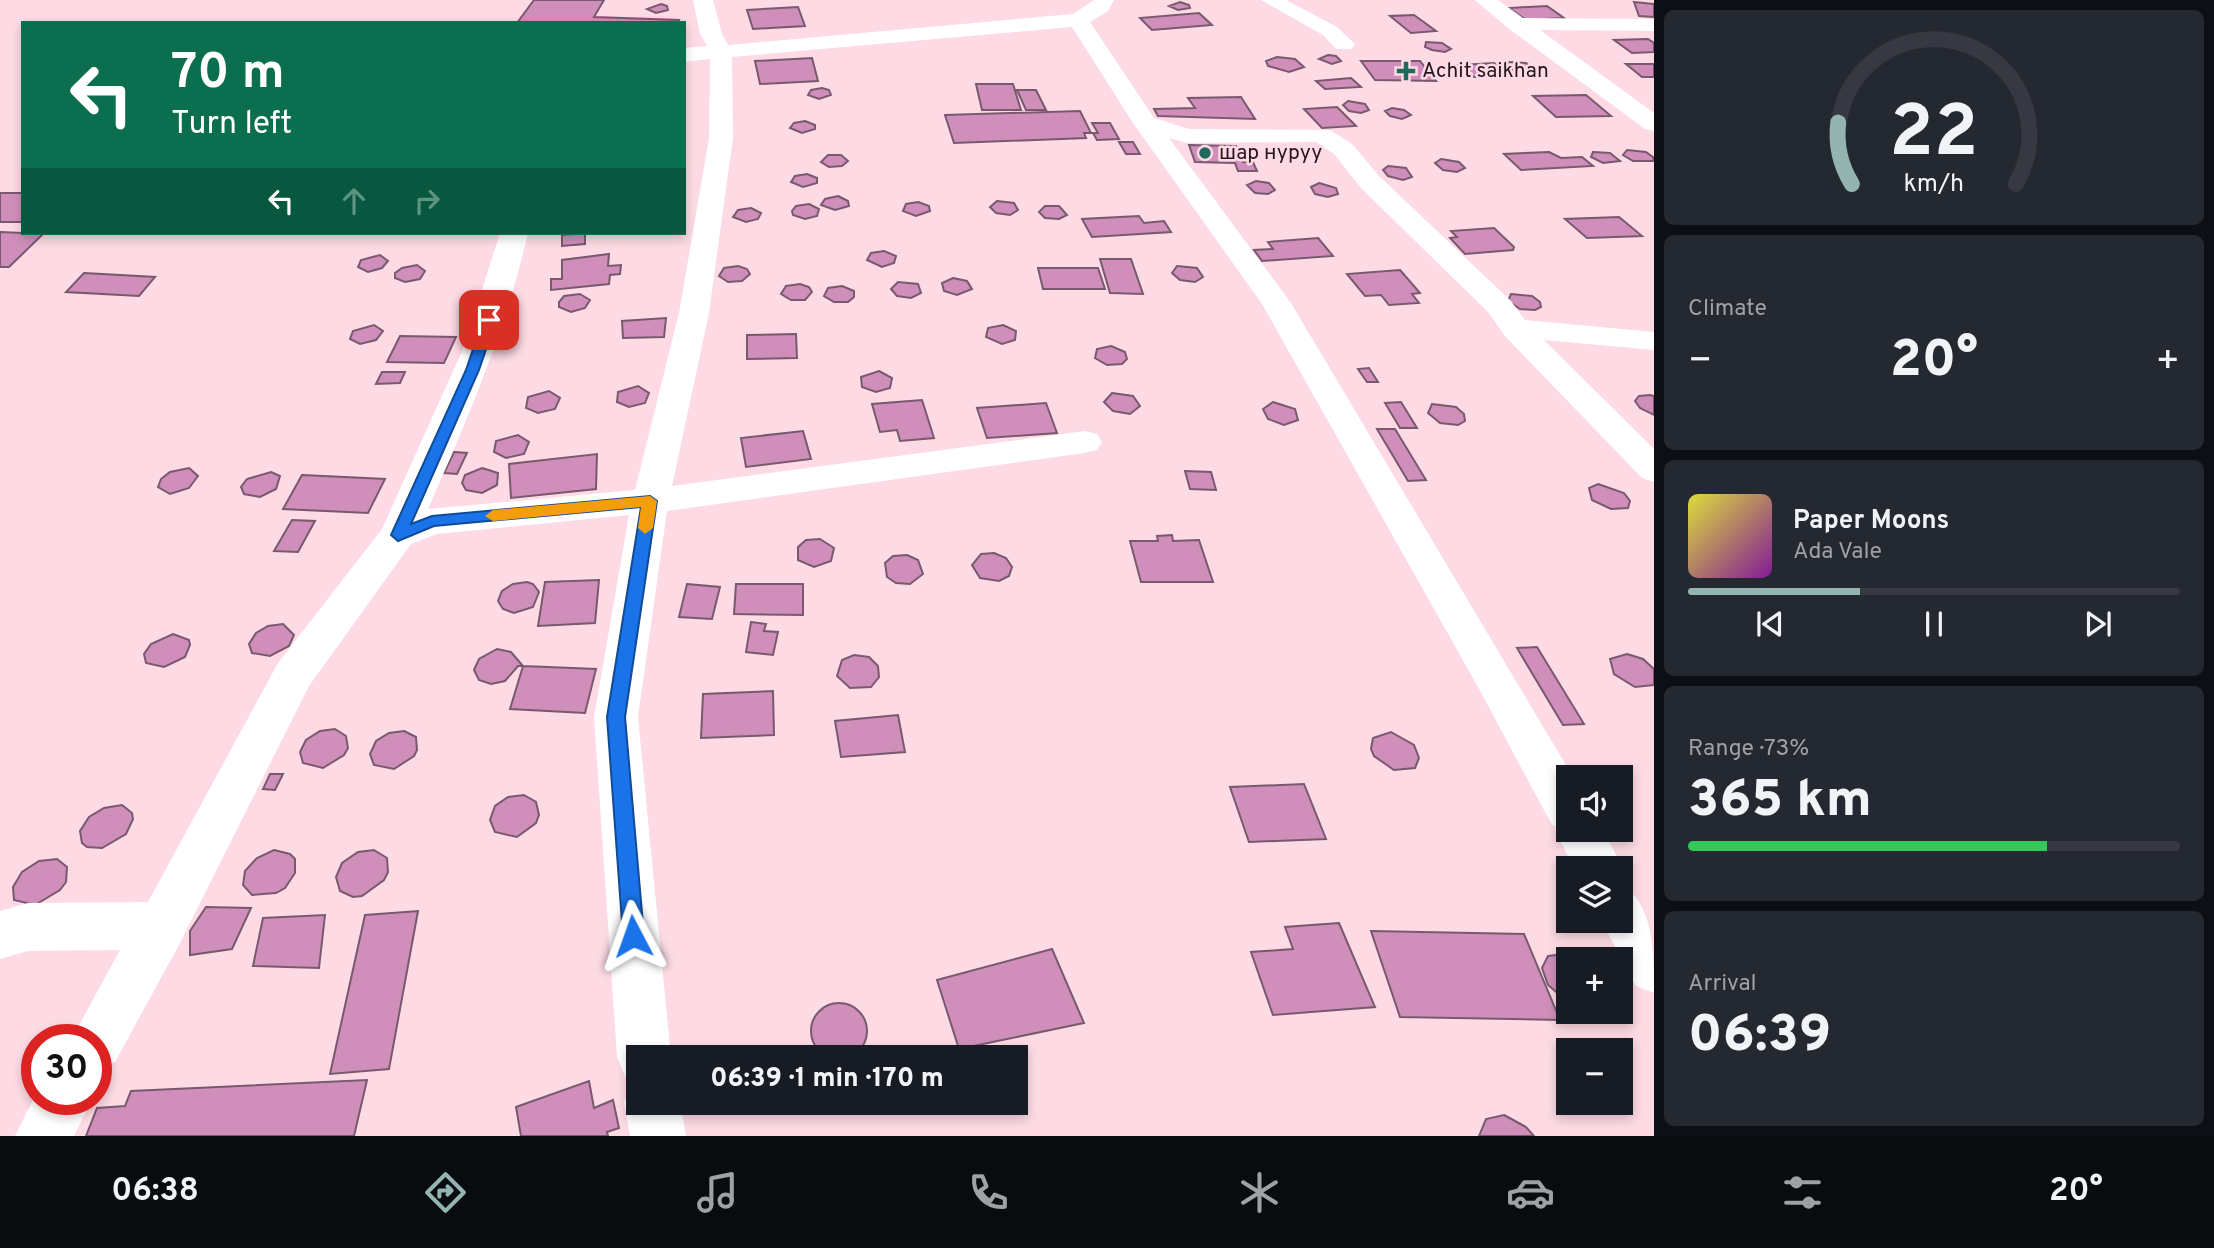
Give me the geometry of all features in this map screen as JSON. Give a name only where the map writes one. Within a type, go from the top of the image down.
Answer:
[{"type":"street","points":[[643,1045],[616,717],[650,501],[694,313],[721,138],[721,52],[711,34],[703,0]]},
{"type":"street","points":[[686,55],[1078,20],[1101,7],[1104,0]]},
{"type":"street","points":[[1271,0],[1330,31],[1344,44]]},
{"type":"street","points":[[1485,0],[1654,124]]},
{"type":"street","points":[[1078,20],[1145,123],[1276,303],[1493,675],[1556,789]]},
{"type":"street","points":[[1515,24],[1654,25]]},
{"type":"street","points":[[1145,123],[1186,136],[1321,135],[1343,149],[1370,182],[1500,307],[1515,328],[1654,470]]},
{"type":"street","points":[[106,1024],[162,926],[293,675],[398,535],[473,370],[506,271],[514,235]]},
{"type":"street","points":[[1515,328],[1654,341]]},
{"type":"street","points":[[398,535],[432,521],[650,501],[1085,442]]},
{"type":"street","points":[[0,935],[28,927],[162,926]]},
{"type":"street","points":[[1633,930],[1654,968]]},
{"type":"street","points":[[43,1136],[55,1115]]},
{"type":"street","points":[[655,1115],[659,1136]]},
{"type":"building","points":[[534,0],[604,0],[594,17],[679,20],[679,21],[518,21]]},
{"type":"building","points":[[1180,2],[1190,8],[1178,10],[1169,6]]},
{"type":"building","points":[[1634,2],[1654,4],[1654,17],[1639,16]]},
{"type":"building","points":[[661,4],[667,6],[668,10],[656,13],[647,9]]},
{"type":"building","points":[[1547,6],[1564,18],[1526,20],[1509,8]]},
{"type":"building","points":[[798,7],[805,26],[753,29],[747,10]]},
{"type":"building","points":[[1199,13],[1212,25],[1152,30],[1140,18]]},
{"type":"building","points":[[1414,15],[1436,31],[1411,33],[1390,16]]},
{"type":"building","points":[[1648,39],[1654,43],[1654,52],[1632,53],[1614,40]]},
{"type":"building","points":[[1426,42],[1442,43],[1451,49],[1445,52],[1432,50],[1425,47]]},
{"type":"building","points":[[1328,55],[1336,56],[1341,61],[1332,64],[1319,59]]},
{"type":"building","points":[[1277,57],[1295,59],[1304,67],[1289,72],[1268,66],[1266,61]]},
{"type":"building","points":[[812,58],[818,81],[760,84],[755,61]]},
{"type":"building","points":[[1361,61],[1420,61],[1436,81],[1375,80]]},
{"type":"building","points":[[1509,62],[1526,63],[1534,70],[1527,73],[1512,70],[1506,65]]},
{"type":"building","points":[[1494,63],[1509,75],[1474,77],[1459,65]]},
{"type":"building","points":[[1626,64],[1654,64],[1654,77],[1642,77]]},
{"type":"building","points":[[1351,78],[1361,87],[1325,89],[1316,81]]},
{"type":"building","points":[[976,84],[1013,84],[1021,110],[982,110]]},
{"type":"building","points":[[811,90],[829,90],[831,95],[819,99],[808,95]]},
{"type":"building","points":[[1017,90],[1036,90],[1046,110],[1026,110]]},
{"type":"building","points":[[1586,95],[1611,116],[1556,117],[1533,96]]},
{"type":"building","points":[[1241,97],[1255,119],[1158,116],[1154,109],[1195,108],[1188,98]]},
{"type":"building","points":[[1348,101],[1365,104],[1369,110],[1361,113],[1349,111],[1343,105]]},
{"type":"building","points":[[1337,107],[1356,126],[1322,128],[1304,109]]},
{"type":"building","points":[[1392,108],[1404,110],[1411,115],[1402,119],[1390,116],[1385,111]]},
{"type":"building","points":[[1080,111],[1091,133],[1084,133],[1086,138],[954,143],[945,115]]},
{"type":"building","points":[[805,121],[815,125],[815,129],[802,133],[790,128],[794,123]]},
{"type":"building","points":[[1092,123],[1110,123],[1119,139],[1097,140],[1093,133],[1098,133]]},
{"type":"building","points":[[1119,142],[1133,142],[1140,154],[1126,154]]},
{"type":"building","points":[[1189,145],[1236,146],[1243,162],[1253,162],[1257,171],[1238,171],[1235,163],[1195,162]]},
{"type":"building","points":[[1627,150],[1646,152],[1654,161],[1633,161],[1623,155]]},
{"type":"building","points":[[1549,152],[1561,158],[1582,157],[1593,166],[1521,170],[1504,154]]},
{"type":"building","points":[[1593,152],[1610,153],[1620,161],[1603,163],[1591,157]]},
{"type":"building","points":[[828,155],[841,155],[848,161],[842,166],[829,167],[821,162]]},
{"type":"building","points":[[1441,159],[1459,162],[1465,168],[1457,172],[1443,170],[1435,163]]},
{"type":"building","points":[[1388,166],[1406,168],[1412,177],[1403,180],[1388,176],[1383,170]]},
{"type":"building","points":[[807,174],[817,178],[817,183],[803,187],[791,182],[795,176]]},
{"type":"building","points":[[1256,181],[1269,183],[1275,190],[1268,194],[1255,193],[1247,185]]},
{"type":"building","points":[[1319,183],[1336,188],[1338,194],[1328,197],[1315,194],[1311,187]]},
{"type":"building","points":[[0,193],[21,193],[21,222],[0,222]]},
{"type":"building","points":[[838,196],[848,201],[849,206],[835,210],[821,205],[825,199]]},
{"type":"building","points":[[997,201],[1014,203],[1018,210],[1010,215],[996,213],[990,207]]},
{"type":"building","points":[[918,202],[929,206],[930,211],[916,216],[903,211],[906,204]]},
{"type":"building","points":[[809,204],[819,209],[817,216],[805,219],[793,215],[792,211],[796,206]]},
{"type":"building","points":[[1045,206],[1059,206],[1067,215],[1059,219],[1045,218],[1039,212]]},
{"type":"building","points":[[751,208],[761,213],[758,219],[746,222],[733,217],[738,210]]},
{"type":"building","points":[[1139,216],[1144,223],[1164,221],[1171,232],[1092,237],[1082,219]]},
{"type":"building","points":[[1619,217],[1642,236],[1587,238],[1565,219]]},
{"type":"building","points":[[1494,228],[1514,247],[1513,250],[1465,254],[1450,238],[1457,237],[1451,231]]},
{"type":"building","points":[[0,232],[42,235],[9,267],[0,267]]},
{"type":"building","points":[[562,235],[585,235],[585,244],[562,246]]},
{"type":"building","points":[[1318,238],[1333,256],[1262,261],[1254,250],[1273,249],[1268,242]]},
{"type":"building","points":[[884,251],[896,256],[894,263],[882,267],[867,260],[871,253]]},
{"type":"building","points":[[609,254],[608,266],[621,265],[620,274],[610,275],[609,284],[551,290],[551,279],[562,279],[562,260]]},
{"type":"building","points":[[380,255],[388,261],[382,268],[368,272],[358,267],[361,260]]},
{"type":"building","points":[[1100,259],[1131,259],[1143,294],[1110,293]]},
{"type":"building","points":[[417,265],[425,271],[420,279],[405,282],[395,278],[395,273],[402,268]]},
{"type":"building","points":[[738,266],[747,269],[750,274],[742,281],[728,282],[719,276],[724,268]]},
{"type":"building","points":[[1177,266],[1197,268],[1203,277],[1195,282],[1180,280],[1172,273]]},
{"type":"building","points":[[1038,268],[1098,268],[1105,289],[1043,289]]},
{"type":"building","points":[[1400,270],[1420,293],[1412,294],[1419,303],[1389,305],[1381,295],[1365,296],[1347,274]]},
{"type":"building","points":[[84,273],[155,277],[139,296],[66,292]]},
{"type":"building","points":[[953,278],[967,281],[972,289],[957,295],[944,291],[942,283]]},
{"type":"building","points":[[898,282],[918,284],[921,293],[911,298],[897,296],[891,289]]},
{"type":"building","points":[[800,284],[809,287],[812,292],[805,300],[791,300],[781,294],[786,286]]},
{"type":"building","points":[[842,286],[854,291],[854,297],[848,302],[834,302],[824,296],[828,288]]},
{"type":"building","points":[[580,294],[590,300],[585,308],[571,312],[559,307],[564,296]]},
{"type":"building","points":[[1511,294],[1532,296],[1540,302],[1541,307],[1535,310],[1520,309],[1508,301]]},
{"type":"building","points":[[666,318],[664,337],[623,338],[622,321]]},
{"type":"building","points":[[374,325],[383,331],[376,340],[360,344],[350,339],[353,331]]},
{"type":"building","points":[[1003,325],[1016,331],[1015,340],[1002,344],[986,337],[988,328]]},
{"type":"building","points":[[796,334],[797,358],[747,359],[747,335]]},
{"type":"building","points":[[400,336],[456,337],[444,363],[387,362]]},
{"type":"building","points":[[1111,346],[1125,352],[1127,359],[1122,364],[1107,365],[1095,358],[1097,349]]},
{"type":"building","points":[[1369,368],[1378,382],[1367,382],[1358,369]]},
{"type":"building","points":[[879,371],[892,378],[890,388],[876,392],[862,387],[861,377]]},
{"type":"building","points":[[382,372],[405,372],[400,383],[376,384]]},
{"type":"building","points":[[638,386],[649,393],[645,403],[629,407],[617,402],[618,392]]},
{"type":"building","points":[[549,391],[560,398],[555,409],[538,413],[526,408],[528,397]]},
{"type":"building","points":[[1112,393],[1133,396],[1140,406],[1130,414],[1113,411],[1104,402]]},
{"type":"building","points":[[1639,396],[1654,396],[1654,415],[1640,408],[1635,401]]},
{"type":"building","points":[[922,400],[934,438],[900,441],[897,430],[880,432],[872,404]]},
{"type":"building","points":[[1273,402],[1295,409],[1298,420],[1284,425],[1268,419],[1263,409]]},
{"type":"building","points":[[1401,402],[1417,428],[1400,428],[1385,403]]},
{"type":"building","points":[[1046,403],[1057,433],[987,438],[977,408]]},
{"type":"building","points":[[1432,404],[1456,407],[1464,414],[1465,421],[1458,425],[1440,423],[1428,413]]},
{"type":"building","points":[[1377,429],[1395,429],[1426,480],[1408,481]]},
{"type":"building","points":[[803,431],[811,459],[746,467],[741,438]]},
{"type":"building","points":[[518,435],[529,442],[524,454],[506,458],[494,452],[496,441]]},
{"type":"building","points":[[454,452],[467,453],[457,474],[444,473]]},
{"type":"building","points":[[597,454],[596,489],[511,498],[509,464]]},
{"type":"building","points":[[189,468],[198,476],[189,488],[170,494],[158,487],[161,479],[170,472]]},
{"type":"building","points":[[482,468],[498,473],[497,485],[482,493],[466,490],[462,483],[465,475]]},
{"type":"building","points":[[1185,471],[1211,472],[1216,490],[1190,489]]},
{"type":"building","points":[[271,472],[280,476],[276,489],[260,497],[244,494],[241,487],[247,479]]},
{"type":"building","points":[[302,475],[385,479],[368,513],[283,509]]},
{"type":"building","points":[[1598,484],[1624,493],[1630,501],[1628,508],[1611,509],[1592,500],[1589,488]]},
{"type":"building","points":[[292,520],[315,521],[298,552],[274,551]]},
{"type":"building","points":[[1172,535],[1173,541],[1199,540],[1213,582],[1141,582],[1130,541],[1158,541],[1157,536]]},
{"type":"building","points":[[820,539],[834,548],[831,561],[814,567],[798,560],[798,547],[806,540]]},
{"type":"building","points":[[994,553],[1006,558],[1012,567],[1009,576],[999,581],[980,578],[972,565],[981,554]]},
{"type":"building","points":[[907,555],[918,560],[923,574],[910,584],[896,583],[887,577],[885,563],[893,556]]},
{"type":"building","points":[[599,580],[595,623],[538,626],[545,582]]},
{"type":"building","points":[[513,584],[533,584],[539,592],[533,607],[514,613],[503,609],[498,601],[502,591]]},
{"type":"building","points":[[687,584],[720,587],[712,619],[679,617]]},
{"type":"building","points":[[736,584],[803,584],[803,615],[734,614]]},
{"type":"building","points":[[751,622],[766,624],[764,631],[778,632],[773,655],[746,652]]},
{"type":"building","points":[[283,624],[294,635],[289,646],[270,656],[252,653],[249,644],[256,633],[268,626]]},
{"type":"building","points":[[173,634],[189,640],[190,645],[185,657],[164,667],[146,663],[144,654],[151,644]]},
{"type":"building","points":[[1537,647],[1584,724],[1563,725],[1517,648]]},
{"type":"building","points":[[497,649],[511,652],[523,666],[518,666],[505,681],[491,684],[479,680],[474,670],[479,659]]},
{"type":"building","points":[[1627,654],[1643,659],[1654,669],[1654,685],[1635,687],[1614,674],[1610,659]]},
{"type":"building","points":[[854,655],[869,657],[878,666],[879,677],[871,687],[850,688],[837,676],[842,660]]},
{"type":"building","points":[[523,666],[596,669],[585,713],[510,709]]},
{"type":"building","points":[[773,691],[774,735],[701,738],[703,694]]},
{"type":"building","points":[[898,715],[905,752],[841,757],[835,721]]},
{"type":"building","points":[[335,729],[346,736],[348,748],[344,755],[323,768],[303,763],[300,752],[306,740],[320,731]]},
{"type":"building","points":[[404,731],[416,737],[417,750],[414,756],[394,769],[374,765],[370,754],[376,741],[389,733]]},
{"type":"building","points":[[1391,732],[1414,745],[1419,758],[1415,768],[1394,770],[1374,756],[1371,749],[1373,738]]},
{"type":"building","points":[[270,774],[283,774],[275,790],[263,789]]},
{"type":"building","points":[[1304,784],[1326,839],[1249,842],[1230,787]]},
{"type":"building","points":[[524,795],[536,802],[539,815],[536,823],[517,837],[495,832],[490,820],[495,806],[508,797]]},
{"type":"building","points":[[122,805],[132,813],[133,819],[126,834],[102,848],[87,847],[82,843],[80,831],[89,817],[104,808]]},
{"type":"building","points":[[274,850],[290,854],[295,859],[295,873],[285,888],[276,893],[252,895],[243,885],[245,871],[257,858]]},
{"type":"building","points":[[374,850],[387,858],[388,872],[384,880],[362,896],[353,897],[340,891],[336,877],[342,863],[358,852]]},
{"type":"building","points":[[57,859],[67,867],[66,882],[60,890],[35,905],[14,900],[13,887],[22,872],[39,861]]},
{"type":"building","points":[[206,907],[251,908],[232,949],[190,955],[190,931]]},
{"type":"building","points":[[418,911],[389,1069],[330,1074],[365,915]]},
{"type":"building","points":[[325,915],[319,968],[253,966],[263,918]]},
{"type":"building","points":[[1339,923],[1375,1007],[1273,1015],[1251,952],[1293,949],[1285,927]]},
{"type":"building","points":[[1371,931],[1524,934],[1556,1010],[1556,1020],[1400,1017]]},
{"type":"building","points":[[1052,949],[1084,1023],[978,1045],[958,1045],[937,980]]},
{"type":"building","points":[[1556,955],[1556,992],[1548,985],[1542,968],[1548,956]]},
{"type":"building","points":[[828,1005],[850,1005],[859,1011],[866,1026],[863,1045],[815,1045],[813,1042],[813,1020],[819,1011]]},
{"type":"building","points":[[367,1080],[354,1136],[86,1136],[94,1115],[112,1115],[112,1107],[125,1106],[131,1091]]},
{"type":"building","points":[[589,1081],[594,1108],[613,1100],[619,1128],[607,1132],[608,1136],[521,1136],[516,1107]]},
{"type":"building","points":[[1504,1115],[1526,1127],[1534,1136],[1479,1136],[1486,1119]]},
{"type":"slow traffic","points":[[493,516],[650,501],[645,528]]},
{"type":"place","name":"Achit saikhan","points":[[1406,71]]},
{"type":"place","name":"шар нуруу","points":[[1205,153]]},
{"type":"route","points":[[489,320],[473,370],[398,535],[432,521],[650,501],[616,717],[633,936]]}]
